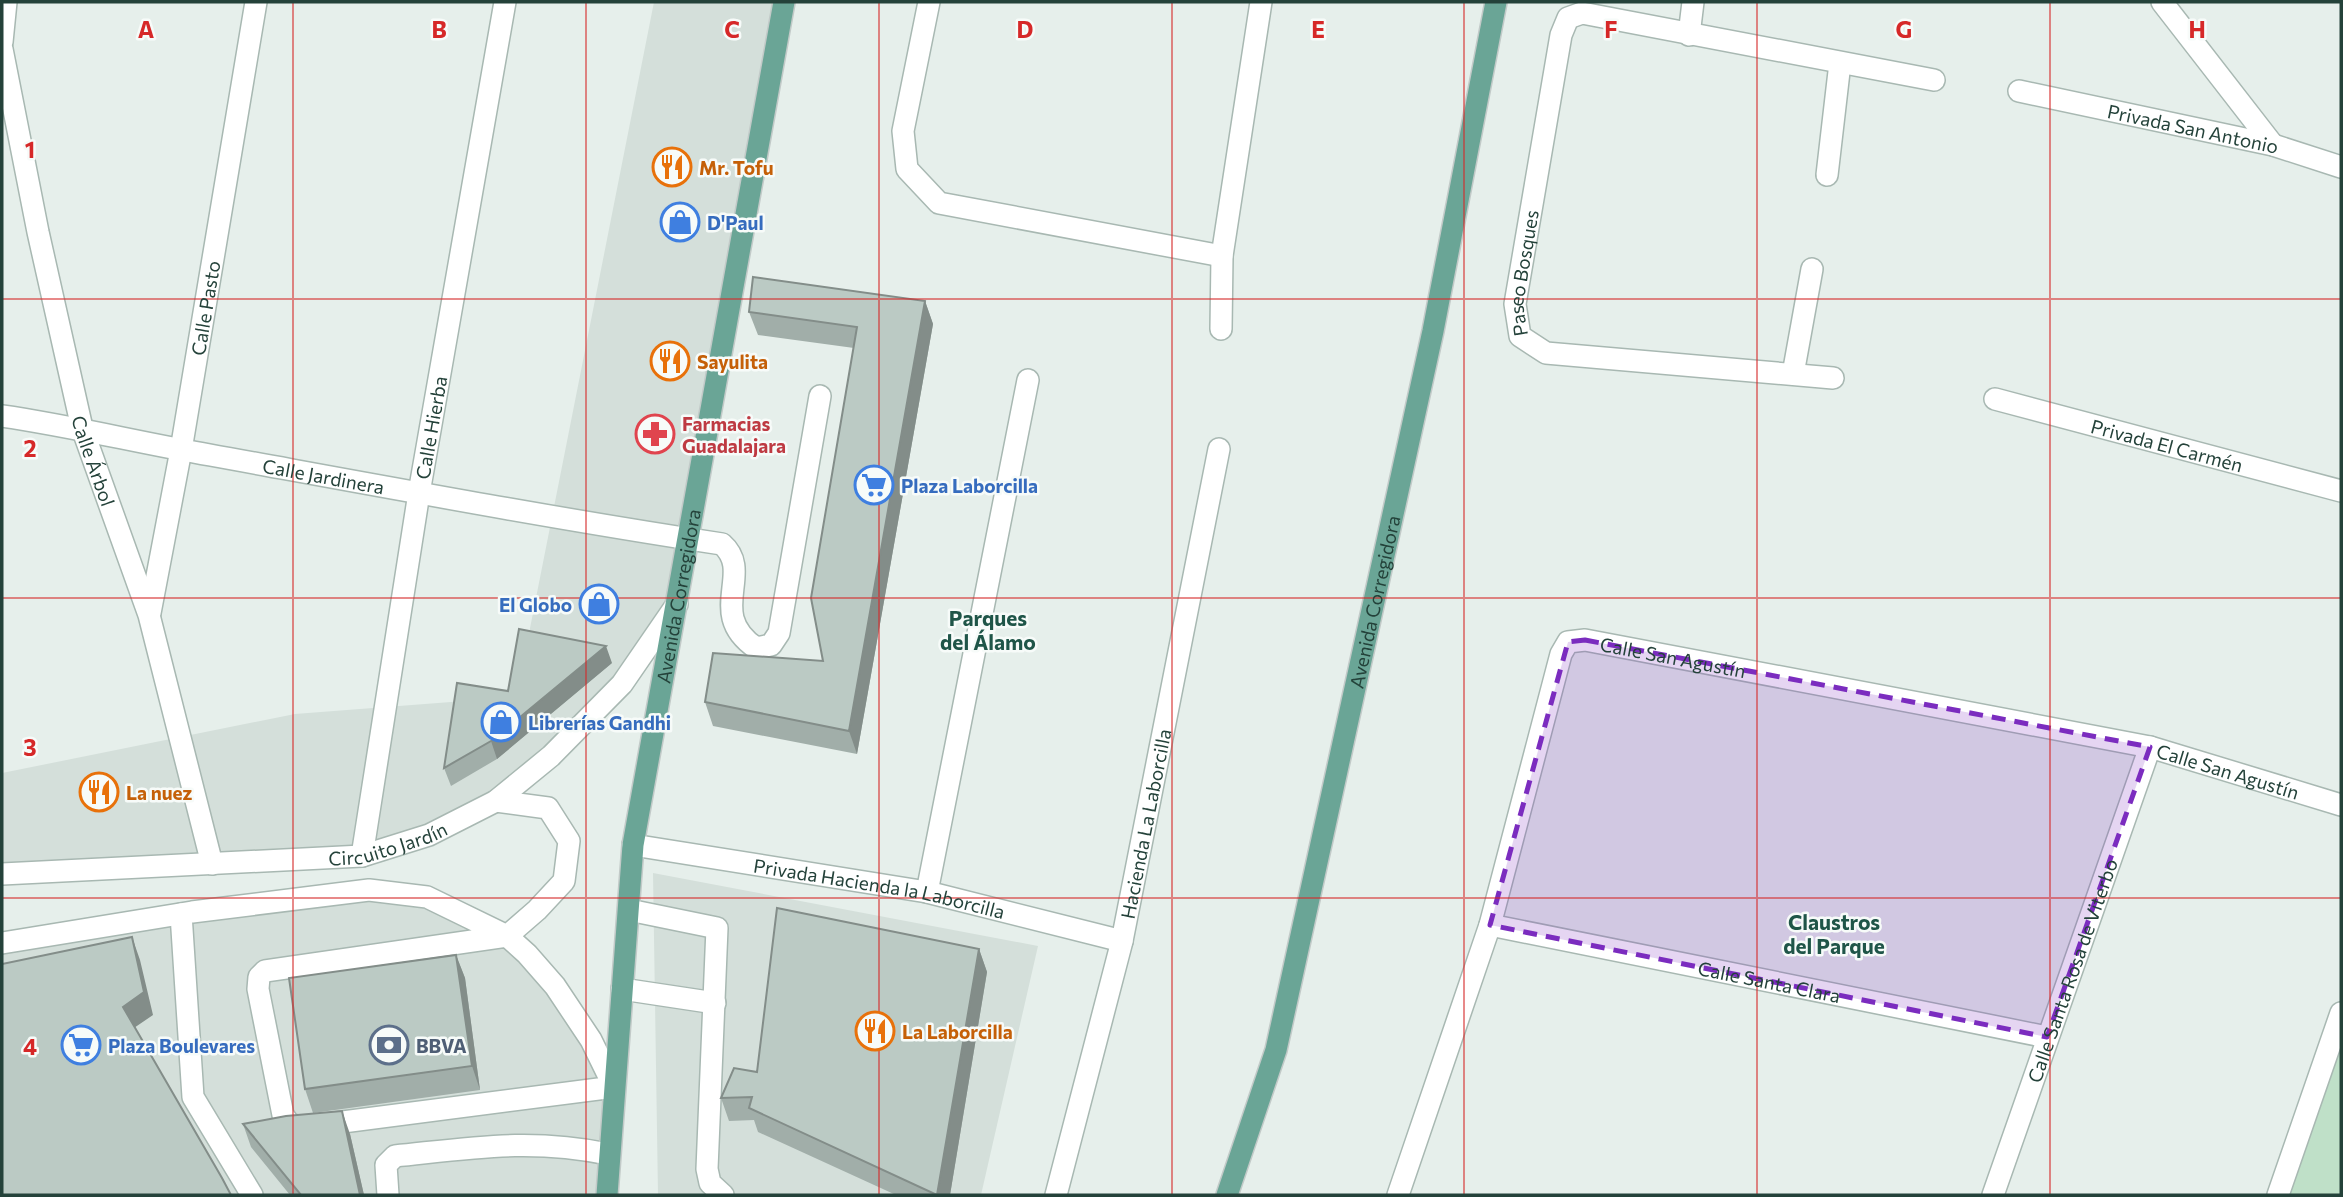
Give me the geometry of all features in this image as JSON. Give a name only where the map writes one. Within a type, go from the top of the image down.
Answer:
[{"type":"main road","name":"Avenida Corregidora","points":[[607,1195],[633,845],[784,2]]},
{"type":"main road","name":"Avenida Corregidora","points":[[1227,1195],[1276,1050],[1433,331],[1496,2]]},
{"type":"street","points":[[2,41],[6,2]]},
{"type":"street","name":"Calle Pasto","points":[[149,615],[181,450],[256,2]]},
{"type":"street","name":"Calle Hierba","points":[[362,856],[419,493],[505,2]]},
{"type":"street","points":[[929,2],[902,131],[907,169],[939,203],[1222,256]]},
{"type":"street","points":[[1221,329],[1222,256],[1261,2]]},
{"type":"street","points":[[1689,35],[1693,2]]},
{"type":"street","name":"Privada San Antonio","points":[[2162,2],[2273,145]]},
{"type":"street","name":"Paseo Bosques","points":[[1833,378],[1546,353],[1520,336],[1516,304],[1561,35],[1568,18],[1582,13],[1934,80]]},
{"type":"street","name":"Calle Árbol","points":[[2,49],[38,232],[82,428],[149,615],[212,864]]},
{"type":"street","points":[[1827,175],[1840,63]]},
{"type":"street","name":"Privada San Antonio","points":[[2019,91],[2273,145]]},
{"type":"street","points":[[2273,145],[2341,167]]},
{"type":"street","points":[[1793,374],[1812,269]]},
{"type":"street","points":[[927,892],[1028,380]]},
{"type":"street","name":"Calle Jardinera","points":[[2,416],[82,428],[181,450],[419,493],[722,544],[730,551],[734,564],[732,622],[740,637],[757,648],[771,645],[779,633],[820,396]]},
{"type":"street","name":"Privada El Carmén","points":[[1995,399],[2341,491]]},
{"type":"street","name":"Hacienda La Laborcilla","points":[[1056,1195],[1122,941],[1219,449]]},
{"type":"street","name":"Circuito Jardín","points":[[2,874],[362,856],[429,835],[496,801],[551,756],[622,684],[678,603]]},
{"type":"street","name":"Calle San Agustín","points":[[1398,1195],[1490,925],[1562,654],[1568,642],[1585,640],[2150,747],[2341,805]]},
{"type":"street","name":"Calle Santa Rosa de Viterbo","points":[[1993,1195],[2150,747]]},
{"type":"street","points":[[496,801],[548,808],[569,841],[564,881],[537,910],[507,936],[265,971],[259,977],[258,989],[283,1115],[290,1125],[304,1127],[614,1087]]},
{"type":"street","name":"Privada Hacienda la Laborcilla","points":[[633,845],[927,892],[1122,941]]},
{"type":"street","name":"Circuito Jardín","points":[[2,943],[186,913],[369,890],[427,897],[507,936],[555,986],[591,1040],[614,1087]]},
{"type":"street","points":[[629,910],[717,928],[707,1169],[710,1183],[723,1195]]},
{"type":"street","points":[[186,913],[193,1097],[230,1175],[252,1195]]},
{"type":"street","name":"Calle Santa Clara","points":[[1490,925],[2048,1037]]},
{"type":"street","points":[[622,989],[715,1003]]},
{"type":"street","points":[[2278,1195],[2341,1013]]},
{"type":"street","points":[[388,1195],[386,1165],[395,1156],[519,1143],[563,1145],[608,1154]]},
{"type":"highlighted area","points":[[1585,640],[2150,747],[2047,1037],[1490,925],[1568,642]]},
{"type":"shaded area","points":[[654,2],[784,2],[678,603],[622,684],[496,801],[362,856],[2,874],[2,773],[295,714],[464,701],[514,709]]},
{"type":"shaded area","points":[[653,873],[1038,946],[981,1195],[658,1195]]},
{"type":"shaded area","points":[[427,897],[507,936],[614,1087],[607,1195],[2,1195],[2,943],[192,912]]},
{"type":"green space","points":[[2341,1013],[2341,1195],[2278,1195]]},
{"type":"building","name":"Plaza Laborcilla","points":[[753,277],[925,301],[849,731],[705,702],[713,653],[823,661],[811,598],[857,327],[749,312]]},
{"type":"building","points":[[519,629],[606,646],[491,741],[444,768],[457,683],[508,691]]},
{"type":"building","name":"La Laborcilla","points":[[777,908],[979,949],[937,1195],[749,1108],[752,1097],[721,1098],[734,1068],[757,1072]]},
{"type":"building","name":"Plaza Boulevares","points":[[132,937],[144,992],[123,1007],[231,1195],[2,1195],[2,964]]},
{"type":"building","name":"BBVA","points":[[456,955],[472,1066],[305,1089],[289,978]]},
{"type":"building","points":[[342,1111],[360,1195],[301,1195],[243,1124],[286,1116]]},
{"type":"place","name":"Mr. Tofu","points":[[672,167]]},
{"type":"place","name":"D'Paul","points":[[680,222]]},
{"type":"place","name":"Sayulita","points":[[670,361]]},
{"type":"place","name":"Farmacias Guadalajara","points":[[655,434]]},
{"type":"place","name":"Plaza Laborcilla","points":[[874,485]]},
{"type":"place","name":"El Globo","points":[[599,604]]},
{"type":"place","name":"Librerías Gandhi","points":[[501,722]]},
{"type":"place","name":"La nuez","points":[[99,792]]},
{"type":"place","name":"La Laborcilla","points":[[875,1031]]},
{"type":"place","name":"Plaza Boulevares","points":[[81,1045]]},
{"type":"place","name":"BBVA","points":[[389,1045]]},
{"type":"district","name":"Parques del Álamo","points":[[988,629]]},
{"type":"district","name":"Claustros del Parque","points":[[1834,933]]}]
